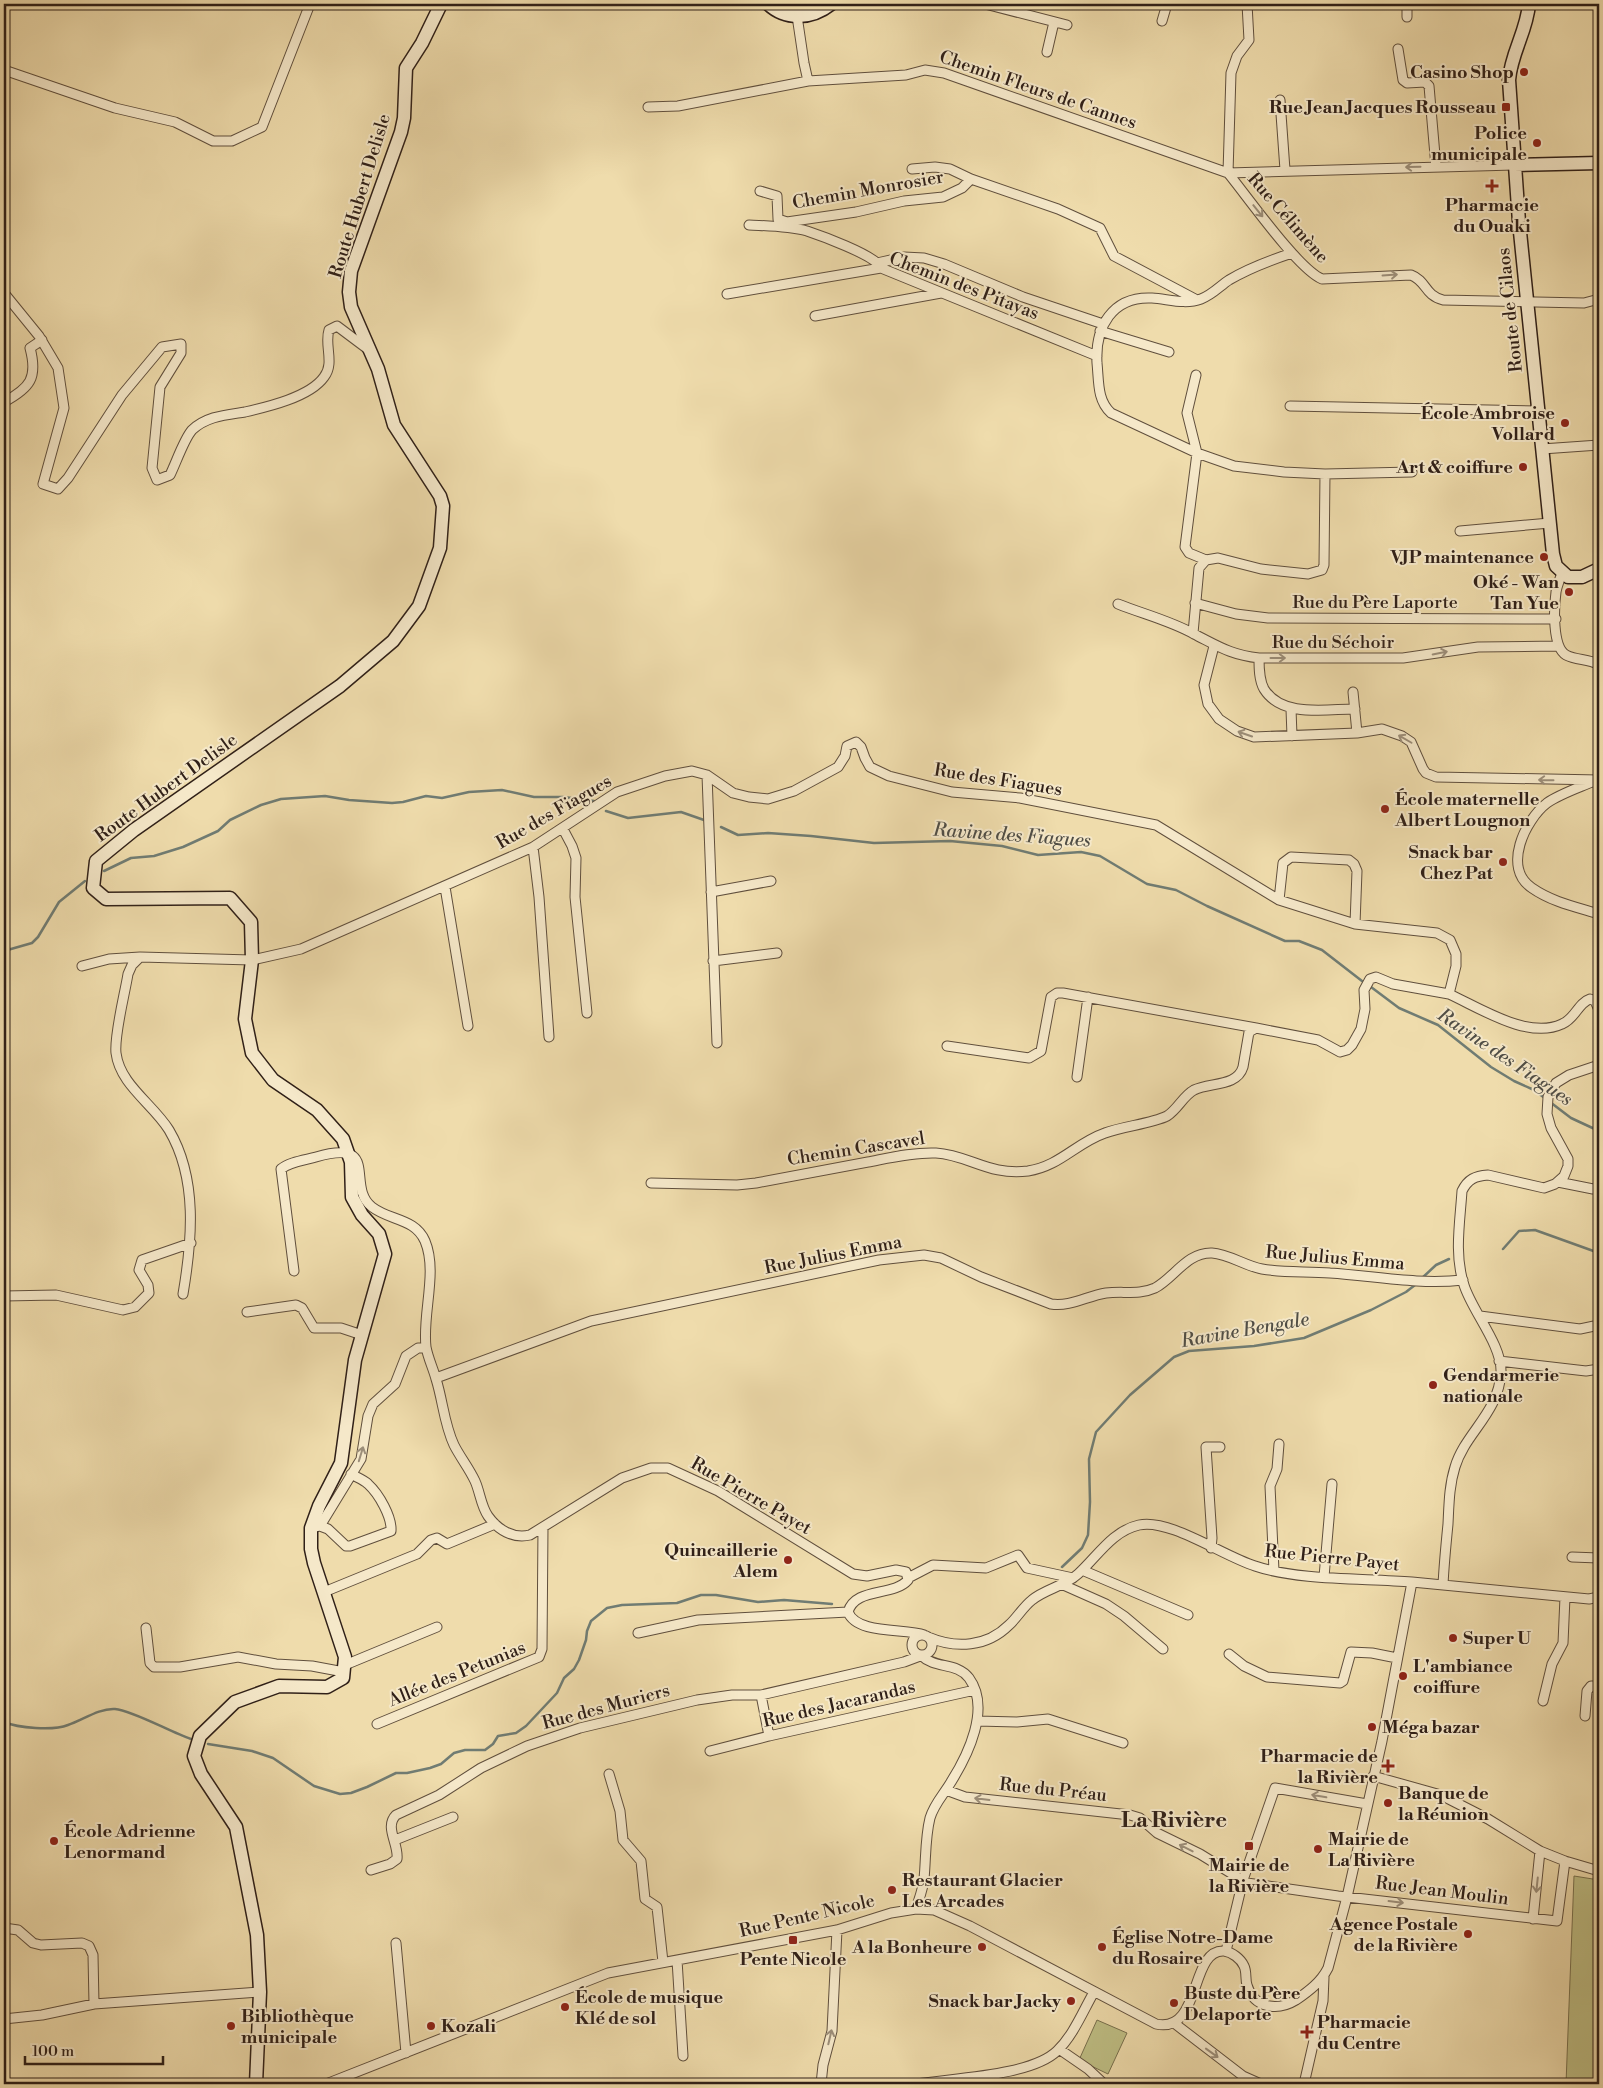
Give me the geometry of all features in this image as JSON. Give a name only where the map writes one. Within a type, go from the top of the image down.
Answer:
[{"type":"main road","name":"Route Hubert Delisle","points":[[344,1669],[346,1657],[311,1549],[319,1506],[341,1463],[353,1370],[385,1254],[378,1234],[362,1215],[352,1197],[351,1162],[343,1139],[318,1110],[273,1080],[252,1053],[245,1019],[252,960],[250,922],[230,898],[106,899],[93,888],[96,861],[134,830],[340,686],[393,641],[419,606],[440,548],[443,506],[440,496],[394,425],[378,369],[351,307],[349,292],[351,271],[401,132],[404,118],[406,68],[422,43],[441,4]]},
{"type":"main road","points":[[768,4],[783,14],[797,16],[816,13],[831,4]]},
{"type":"main road","name":"Route de Cilaos","points":[[1529,4],[1524,32],[1510,70],[1514,164],[1526,302],[1553,554],[1556,566],[1562,573]]},
{"type":"main road","points":[[1514,164],[1599,164]]},
{"type":"main road","points":[[1562,573],[1568,577],[1582,577],[1599,570]]},
{"type":"main road","points":[[256,2084],[260,1992],[257,1935],[236,1827],[201,1774],[194,1756],[200,1736],[234,1702],[279,1686],[327,1687],[343,1678],[344,1669]]},
{"type":"street","points":[[4,70],[115,108],[174,122],[213,141],[232,141],[262,127],[310,4]]},
{"type":"street","points":[[985,4],[1067,25]]},
{"type":"street","points":[[1162,21],[1167,4]]},
{"type":"street","points":[[1248,4],[1249,40],[1237,56],[1231,73],[1228,172],[1514,164]]},
{"type":"street","points":[[1406,17],[1407,4]]},
{"type":"street","points":[[797,16],[808,81]]},
{"type":"street","points":[[1047,52],[1054,22]]},
{"type":"street","points":[[1398,49],[1404,80],[1407,83],[1425,82],[1429,86],[1436,167]]},
{"type":"street","name":"Chemin Fleurs de Cannes","points":[[648,107],[678,106],[808,81],[906,75],[925,70],[944,73],[1228,172]]},
{"type":"street","points":[[1280,100],[1285,170]]},
{"type":"street","name":"Chemin Monrosier","points":[[912,169],[935,167],[950,169],[972,179],[1058,209],[1100,228],[1114,256],[1197,300]]},
{"type":"street","name":"Rue Célimène","points":[[1228,172],[1292,253],[1308,270],[1322,279],[1412,275],[1420,280],[1430,295],[1443,300],[1526,302]]},
{"type":"street","name":"Chemin Monrosier","points":[[760,191],[777,196],[778,219],[787,222],[856,212],[904,201],[943,197],[962,188],[972,179]]},
{"type":"street","points":[[749,226],[806,231],[856,250],[879,265],[904,257],[924,258],[944,264],[1102,328],[1169,352]]},
{"type":"street","points":[[1292,253],[1266,262],[1229,280],[1208,295],[1197,300],[1183,302],[1152,298],[1135,300],[1125,302],[1112,311],[1102,328],[1097,356],[1100,396],[1106,408],[1111,413],[1197,452],[1234,466],[1284,472],[1325,474],[1412,472]]},
{"type":"street","name":"Chemin des Pitayas","points":[[727,294],[879,265],[941,293],[1097,356]]},
{"type":"street","points":[[4,293],[42,340],[58,368],[64,408],[43,484],[58,489],[68,478],[122,395],[162,347],[181,344],[181,353],[160,387],[152,468],[157,480],[170,475],[191,431],[208,419],[256,410],[304,394],[324,377],[330,361],[326,338],[329,330],[337,326],[370,350]]},
{"type":"street","points":[[815,316],[941,293]]},
{"type":"street","points":[[1526,302],[1584,303],[1599,299]]},
{"type":"street","points":[[4,402],[19,394],[32,381],[34,364],[30,348],[42,340]]},
{"type":"street","points":[[1196,375],[1188,412],[1197,452],[1185,547],[1189,553],[1206,560],[1218,558],[1261,569],[1308,574],[1322,570],[1324,565],[1325,474]]},
{"type":"street","points":[[1290,406],[1538,411]]},
{"type":"street","points":[[1542,448],[1599,445]]},
{"type":"street","points":[[1460,532],[1550,524]]},
{"type":"street","points":[[1194,633],[1199,568],[1206,560]]},
{"type":"street","points":[[1562,573],[1556,591],[1556,637],[1558,646],[1564,654],[1592,660],[1599,666]]},
{"type":"street","name":"Rue du Père Laporte","points":[[1195,603],[1236,614],[1268,618],[1556,619]]},
{"type":"street","name":"Rue du Séchoir","points":[[1118,604],[1194,633],[1214,646],[1246,657],[1403,658],[1478,647],[1558,646]]},
{"type":"street","points":[[1214,646],[1204,685],[1208,704],[1219,719],[1237,731],[1254,736],[1292,736],[1382,730],[1407,738],[1415,747],[1423,769],[1426,773],[1436,777],[1598,780]]},
{"type":"street","points":[[1259,658],[1260,679],[1264,688],[1279,704],[1291,709],[1355,709]]},
{"type":"street","points":[[1353,692],[1357,733]]},
{"type":"street","points":[[1291,709],[1292,736]]},
{"type":"street","name":"Rue des Fiagues","points":[[82,966],[110,959],[140,957],[252,960],[301,950],[533,847],[618,792],[665,776],[692,771],[707,775],[733,793],[768,799],[794,791],[838,767],[845,756],[847,746],[856,742],[861,747],[870,767],[889,776],[952,792],[1020,798],[1156,825],[1279,900],[1355,924],[1437,933],[1450,940],[1456,954],[1456,966],[1449,994]]},
{"type":"street","points":[[707,775],[717,1043]]},
{"type":"street","points":[[1598,780],[1549,802],[1538,812],[1517,855],[1516,865],[1520,875],[1531,888],[1556,901],[1599,914]]},
{"type":"street","points":[[563,829],[576,858],[575,897],[587,1013]]},
{"type":"street","points":[[533,847],[539,897],[549,1037]]},
{"type":"street","points":[[1279,900],[1283,863],[1291,856],[1349,860],[1354,864],[1357,871],[1355,924]]},
{"type":"street","points":[[711,892],[771,881]]},
{"type":"street","points":[[444,887],[468,1026]]},
{"type":"street","points":[[713,961],[776,953]]},
{"type":"street","points":[[140,957],[132,965],[128,974],[116,1051],[127,1080],[163,1122],[175,1144],[189,1190],[191,1242],[183,1294]]},
{"type":"street","points":[[947,1046],[1029,1058],[1041,1051],[1051,997],[1057,993],[1311,1038],[1332,1049],[1344,1052],[1352,1045],[1361,1029],[1365,1009],[1364,990],[1370,979],[1376,977],[1393,984],[1449,994],[1509,1022],[1529,1027],[1549,1028],[1561,1025],[1573,1018],[1581,1005],[1588,1000],[1595,1001],[1599,1010]]},
{"type":"street","points":[[1077,1077],[1088,997]]},
{"type":"street","name":"Chemin Cascavel","points":[[651,1183],[747,1184],[881,1159],[935,1153],[951,1156],[998,1171],[1038,1169],[1064,1158],[1103,1133],[1166,1116],[1177,1108],[1192,1092],[1200,1088],[1234,1079],[1243,1068],[1246,1038],[1249,1032],[1256,1028]]},
{"type":"street","points":[[1443,1585],[1450,1486],[1455,1466],[1463,1449],[1490,1409],[1501,1372],[1499,1361],[1480,1316],[1471,1302],[1459,1267],[1458,1248],[1462,1191],[1466,1182],[1472,1178],[1488,1175],[1544,1188],[1558,1182],[1564,1176],[1568,1166],[1568,1159],[1551,1128],[1546,1114],[1548,1097],[1556,1083],[1568,1075],[1599,1065]]},
{"type":"street","points":[[294,1271],[280,1169],[286,1165],[324,1155],[348,1153],[356,1159],[367,1202],[377,1210],[415,1227],[425,1240],[429,1256],[426,1348],[436,1378],[451,1437],[476,1483],[488,1516],[495,1524],[447,1544],[437,1538],[431,1540],[418,1554],[324,1592]]},
{"type":"street","points":[[1558,1182],[1593,1189]]},
{"type":"street","points":[[4,1296],[56,1295],[123,1310],[135,1307],[149,1293],[148,1285],[139,1270],[142,1260],[191,1242]]},
{"type":"street","name":"Rue Julius Emma","points":[[436,1378],[591,1321],[879,1260],[924,1255],[941,1258],[1051,1304],[1059,1305],[1104,1293],[1137,1292],[1152,1289],[1162,1284],[1188,1261],[1199,1255],[1211,1253],[1260,1268],[1290,1272],[1329,1273],[1427,1283],[1463,1280]]},
{"type":"street","points":[[246,1312],[296,1305],[302,1308],[314,1328],[341,1328],[362,1335]]},
{"type":"street","points":[[1480,1316],[1580,1329],[1599,1325]]},
{"type":"street","points":[[351,1474],[368,1484],[377,1496],[392,1525],[391,1531],[346,1546],[328,1529],[316,1527],[351,1474],[361,1459],[368,1416],[373,1404],[395,1384],[406,1356],[418,1348],[426,1348]]},
{"type":"street","points":[[1499,1361],[1586,1371],[1599,1369]]},
{"type":"street","points":[[1274,1571],[1270,1486],[1277,1469],[1279,1444]]},
{"type":"street","points":[[1211,1548],[1206,1447],[1220,1447]]},
{"type":"street","name":"Rue Pierre Payet","points":[[495,1524],[511,1535],[530,1535],[622,1478],[651,1468],[668,1468],[718,1491],[852,1574],[867,1576],[900,1570],[906,1572],[908,1578]]},
{"type":"street","points":[[1324,1577],[1332,1484]]},
{"type":"street","name":"Rue Pierre Payet","points":[[934,1647],[972,1644],[992,1638],[1010,1625],[1032,1600],[1073,1578],[1110,1541],[1122,1532],[1138,1525],[1154,1523],[1163,1525],[1253,1566],[1274,1571],[1324,1577],[1412,1582]]},
{"type":"street","name":"Allée des Petunias","points":[[377,1724],[538,1658],[542,1650],[543,1527]]},
{"type":"street","points":[[848,1612],[851,1604],[863,1596],[897,1587],[907,1582],[908,1578],[933,1565],[986,1568],[1018,1555],[1027,1568],[1073,1578]]},
{"type":"street","points":[[1572,1557],[1599,1558]]},
{"type":"street","points":[[1082,1570],[1188,1615]]},
{"type":"street","points":[[1304,2084],[1323,2001],[1324,1977],[1347,1897],[1382,1741],[1412,1582],[1565,1597],[1599,1598]]},
{"type":"street","points":[[1061,1584],[1106,1604],[1124,1616],[1163,1649]]},
{"type":"street","points":[[1543,1701],[1552,1664],[1563,1643],[1565,1597]]},
{"type":"street","points":[[848,1612],[858,1622],[897,1632],[911,1632],[926,1636],[934,1647],[937,1663]]},
{"type":"street","points":[[638,1633],[698,1620],[848,1612]]},
{"type":"street","points":[[146,1628],[150,1663],[154,1667],[180,1667],[238,1657],[276,1664],[344,1669],[437,1627]]},
{"type":"street","points":[[897,1632],[915,1653],[928,1661],[958,1668],[965,1673],[975,1690],[978,1707],[972,1741],[930,1817],[924,1881],[916,1909]]},
{"type":"street","points":[[915,1653],[915,1638],[926,1636]]},
{"type":"street","points":[[915,1653],[934,1647]]},
{"type":"street","points":[[1229,1654],[1244,1666],[1266,1677],[1340,1683],[1344,1681],[1351,1652],[1372,1653],[1397,1658]]},
{"type":"street","name":"Rue des Muriers","points":[[371,1870],[390,1864],[397,1858],[391,1825],[392,1819],[396,1815],[439,1795],[481,1768],[527,1746],[580,1728],[657,1708],[732,1695],[760,1695],[915,1653]]},
{"type":"street","points":[[1585,1716],[1587,1691],[1591,1686],[1599,1686]]},
{"type":"street","name":"Rue des Jacarandas","points":[[710,1752],[769,1736],[975,1690]]},
{"type":"street","points":[[760,1695],[769,1736]]},
{"type":"street","points":[[977,1721],[1017,1722],[1048,1719],[1123,1743]]},
{"type":"street","points":[[609,1774],[620,1811],[622,1840],[640,1861],[645,1899],[657,1907],[663,1962]]},
{"type":"street","points":[[1373,1776],[1441,1795],[1488,1819],[1540,1850],[1565,1861],[1599,1871]]},
{"type":"street","points":[[1226,1952],[1243,1880],[1275,1788],[1367,1804]]},
{"type":"street","name":"Rue du Préau","points":[[946,1790],[965,1797],[1130,1815],[1140,1818],[1157,1833],[1200,1854],[1247,1883],[1347,1897]]},
{"type":"street","points":[[395,1840],[453,1817]]},
{"type":"street","name":"Rue Jean Moulin","points":[[1533,1918],[1540,1850]]},
{"type":"street","name":"Rue Jean Moulin","points":[[1347,1897],[1557,1921],[1565,1861]]},
{"type":"street","name":"Rue Pente Nicole","points":[[326,2084],[608,1973],[837,1930],[891,1913],[916,1909],[934,1910],[970,1926],[1156,2024],[1163,2026],[1174,2023]]},
{"type":"street","points":[[4,1928],[18,1930],[33,1943],[82,1943],[89,1946],[93,1955],[94,2004]]},
{"type":"street","points":[[821,2084],[822,2065],[832,2031],[837,1930]]},
{"type":"street","points":[[396,1943],[406,2053]]},
{"type":"street","points":[[1260,2084],[1244,2076],[1174,2023],[1184,2014],[1208,1959],[1219,1952],[1226,1952],[1239,1958],[1244,1965],[1247,1986],[1252,1995],[1264,2005],[1273,2007],[1286,2006],[1305,1994],[1324,1977]]},
{"type":"street","points":[[677,1960],[683,2056]]},
{"type":"street","points":[[4,2019],[42,2015],[94,2004],[260,1992]]},
{"type":"street","points":[[917,2084],[984,2075],[1031,2066],[1048,2058],[1059,2049],[1094,1992]]},
{"type":"street","points":[[1059,2049],[1088,2069],[1104,2084]]},
{"type":"green space","points":[[1574,1876],[1599,1880],[1599,2084],[1566,2084]]},
{"type":"green space","points":[[1097,2020],[1127,2033],[1108,2074],[1079,2060]]},
{"type":"waterway","name":"Ravine des Fiagues","points":[[104,871],[131,858],[154,856],[183,847],[218,831],[230,820],[261,805],[281,799],[325,796],[392,803],[426,796],[442,798],[469,792],[502,790],[534,797],[564,797],[594,801]]},
{"type":"waterway","name":"Ravine des Fiagues","points":[[606,811],[628,818],[681,812],[704,820]]},
{"type":"waterway","name":"Ravine des Fiagues","points":[[721,827],[738,835],[768,833],[874,843],[950,841],[1002,846],[1038,855],[1081,852],[1100,856],[1147,884],[1176,890],[1285,941],[1299,941],[1322,950],[1362,981]]},
{"type":"waterway","name":"Ravine des Fiagues","points":[[4,951],[32,943],[38,937],[59,902],[85,881]]},
{"type":"waterway","name":"Ravine des Fiagues","points":[[1371,987],[1399,1008],[1438,1025],[1491,1067],[1534,1090],[1546,1099]]},
{"type":"waterway","name":"Ravine des Fiagues","points":[[1550,1102],[1571,1118],[1599,1131]]},
{"type":"waterway","name":"Ravine Bengale","points":[[1503,1249],[1519,1231],[1535,1230],[1599,1253]]},
{"type":"waterway","name":"Ravine Bengale","points":[[1421,1279],[1436,1265],[1449,1259]]},
{"type":"waterway","name":"Ravine Bengale","points":[[1062,1567],[1082,1548],[1088,1535],[1090,1502],[1089,1459],[1096,1432],[1130,1395],[1174,1357],[1189,1351],[1254,1346],[1304,1338],[1371,1310],[1406,1292],[1415,1285]]},
{"type":"waterway","name":"Ravine Bengale","points":[[208,1744],[252,1751],[273,1758],[314,1786],[340,1794],[351,1793],[396,1773],[407,1773],[441,1764],[454,1753],[465,1750],[485,1750],[493,1744],[498,1736],[516,1733],[526,1726],[557,1693],[564,1678],[574,1669],[579,1660],[591,1621],[607,1608],[622,1605],[677,1603],[701,1595],[716,1595],[758,1602],[784,1600],[832,1604]]},
{"type":"waterway","name":"Ravine Bengale","points":[[4,1722],[26,1727],[54,1728],[68,1725],[103,1710],[115,1709],[132,1714],[191,1739]]},
{"type":"place","name":"Casino Shop","points":[[1524,72]]},
{"type":"place","name":"Rue Jean Jacques Rousseau","points":[[1506,107]]},
{"type":"place","name":"Police municipale","points":[[1537,143]]},
{"type":"place","name":"Pharmacie du Ouaki","points":[[1492,186]]},
{"type":"place","name":"École Ambroise Vollard","points":[[1565,423]]},
{"type":"place","name":"Art & coiffure","points":[[1523,467]]},
{"type":"place","name":"VJP maintenance","points":[[1544,557]]},
{"type":"place","name":"Oké - Wan Tan Yue","points":[[1569,592]]},
{"type":"place","name":"École maternelle Albert Lougnon","points":[[1385,809]]},
{"type":"place","name":"Snack bar Chez Pat","points":[[1503,862]]},
{"type":"place","name":"Gendarmerie nationale","points":[[1433,1385]]},
{"type":"place","name":"Quincaillerie Alem","points":[[788,1560]]},
{"type":"place","name":"Super U","points":[[1453,1638]]},
{"type":"place","name":"L'ambiance coiffure","points":[[1403,1676]]},
{"type":"place","name":"Méga bazar","points":[[1372,1727]]},
{"type":"place","name":"Pharmacie de la Rivière","points":[[1388,1766]]},
{"type":"place","name":"Banque de la Réunion","points":[[1388,1803]]},
{"type":"place","name":"École Adrienne Lenormand","points":[[54,1841]]},
{"type":"place","name":"Mairie de la Rivière","points":[[1249,1846]]},
{"type":"place","name":"Mairie de La Rivière","points":[[1318,1849]]},
{"type":"place","name":"Restaurant Glacier Les Arcades","points":[[892,1890]]},
{"type":"place","name":"Agence Postale de la Rivière","points":[[1468,1934]]},
{"type":"place","name":"Pente Nicole","points":[[793,1940]]},
{"type":"place","name":"A la Bonheure","points":[[982,1947]]},
{"type":"place","name":"Église Notre-Dame du Rosaire","points":[[1102,1947]]},
{"type":"place","name":"Snack bar Jacky","points":[[1071,2001]]},
{"type":"place","name":"Buste du Père Delaporte","points":[[1174,2003]]},
{"type":"place","name":"École de musique Klé de sol","points":[[565,2007]]},
{"type":"place","name":"Bibliothèque municipale","points":[[231,2026]]},
{"type":"place","name":"Kozali","points":[[431,2026]]},
{"type":"place","name":"Pharmacie du Centre","points":[[1307,2032]]},
{"type":"district","name":"La Rivière","points":[[1174,1820]]}]
